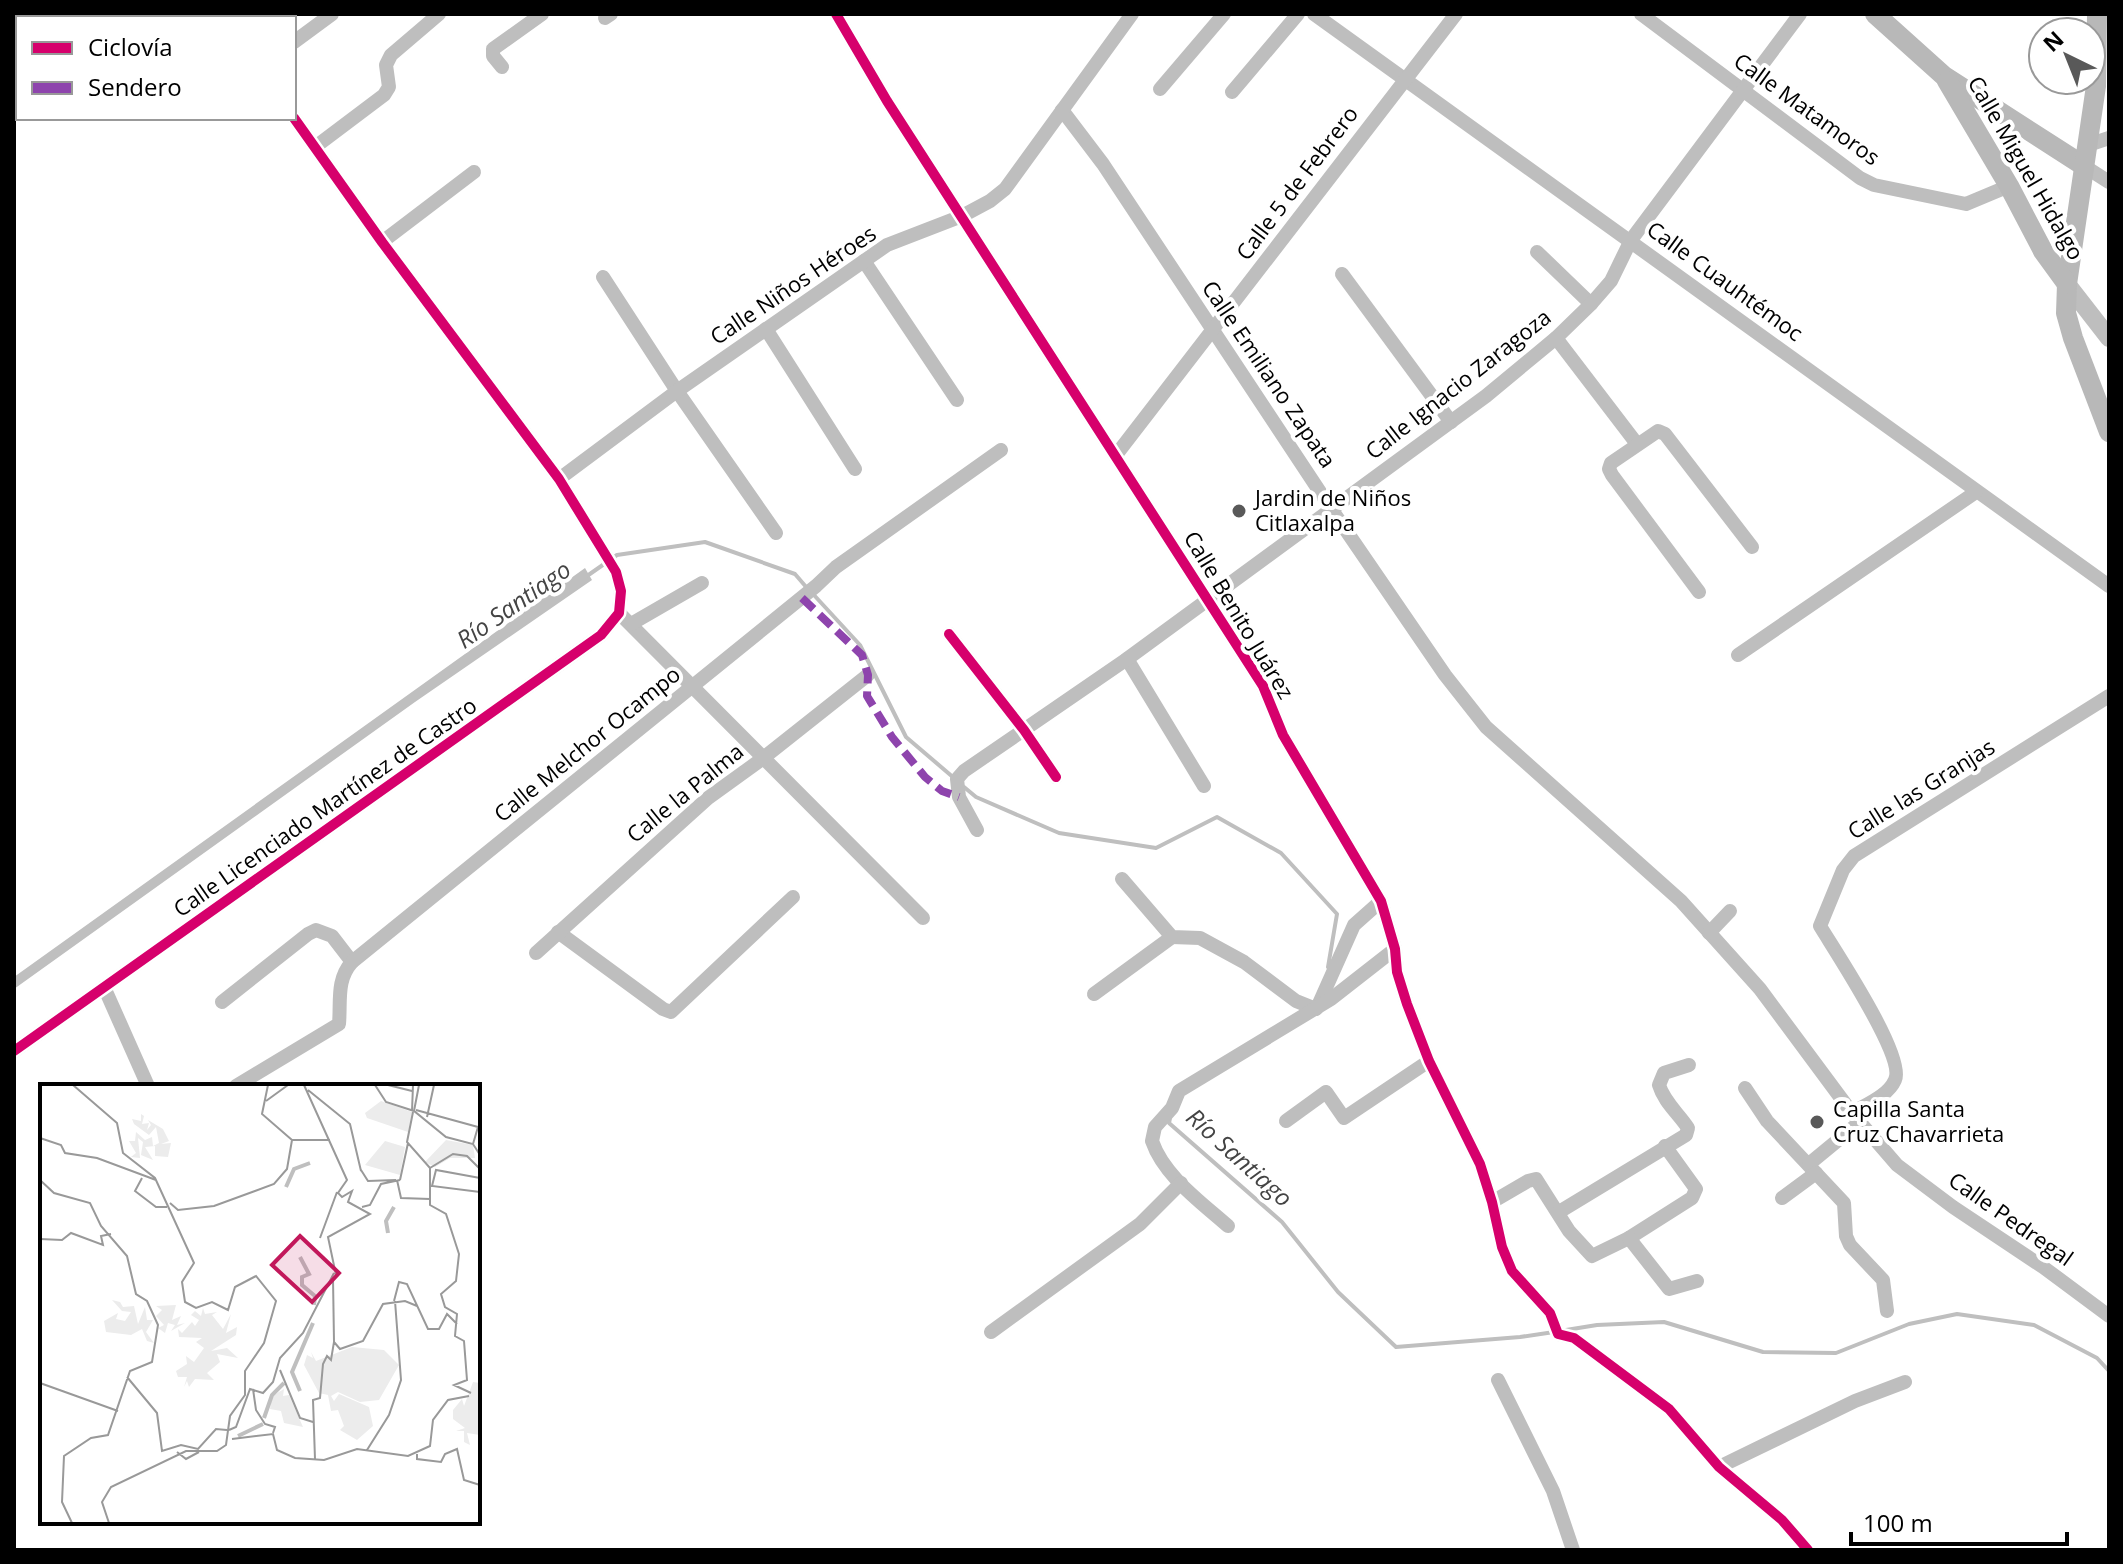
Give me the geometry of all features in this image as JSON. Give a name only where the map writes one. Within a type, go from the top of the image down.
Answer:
[{"type":"main road","name":"Calle Miguel Hidalgo","points":[[1875,14],[1944,76],[2084,166]]},
{"type":"main road","points":[[2097,14],[2096,86],[2067,284],[2066,313],[2109,432]]},
{"type":"main road","name":"Calle Miguel Hidalgo","points":[[1944,76],[2009,186],[2043,251],[2067,284]]},
{"type":"street","points":[[296,41],[332,14]]},
{"type":"street","points":[[315,147],[384,95],[389,87],[386,65],[391,55],[439,14]]},
{"type":"street","points":[[502,67],[493,56],[493,49],[542,14]]},
{"type":"street","name":"Calle Benito Juárez","points":[[836,14],[887,101],[1263,686],[1283,735],[1381,901],[1395,949],[1400,983],[1429,1061],[1480,1164],[1502,1247],[1512,1271],[1554,1323],[1669,1409],[1719,1467],[1782,1520],[1808,1550]]},
{"type":"street","name":"Calle Niños Héroes","points":[[559,479],[677,391],[887,245],[962,216],[1005,189],[1132,14]]},
{"type":"street","points":[[1160,89],[1224,14]]},
{"type":"street","points":[[1232,92],[1298,14]]},
{"type":"street","name":"Calle Cuauhtémoc","points":[[1314,14],[2109,586]]},
{"type":"street","name":"Calle 5 de Febrero","points":[[1116,455],[1456,14]]},
{"type":"street","name":"Calle Matamoros","points":[[1641,14],[1860,178],[1874,185],[1966,204],[2009,186]]},
{"type":"street","name":"Calle Ignacio Zaragoza","points":[[977,830],[959,796],[957,779],[964,771],[1127,659],[1451,422],[1556,338],[1591,304],[1611,281],[1631,240],[1800,14]]},
{"type":"street","name":"Calle Emiliano Zapata","points":[[1062,110],[1103,164],[1445,675],[1486,727],[1681,901],[1709,933]]},
{"type":"street","points":[[295,120],[382,242],[559,479],[616,572],[621,591],[619,613],[923,918]]},
{"type":"street","points":[[2088,145],[2109,138]]},
{"type":"street","points":[[2084,166],[2109,182]]},
{"type":"street","points":[[382,242],[474,172]]},
{"type":"street","points":[[1537,252],[1591,304]]},
{"type":"street","points":[[864,261],[957,400]]},
{"type":"street","points":[[1342,274],[1451,422]]},
{"type":"street","points":[[603,277],[677,391],[776,533]]},
{"type":"street","points":[[2067,284],[2109,338]]},
{"type":"street","points":[[766,329],[855,469]]},
{"type":"street","points":[[1556,338],[1637,444]]},
{"type":"street","points":[[1699,592],[1609,469],[1611,463],[1658,431],[1665,434],[1752,547]]},
{"type":"street","name":"Calle Melchor Ocampo","points":[[352,962],[859,548],[1001,450]]},
{"type":"street","points":[[1738,655],[1976,492]]},
{"type":"street","points":[[631,624],[702,583]]},
{"type":"street","name":"Calle Licenciado Martínez de Castro","points":[[14,1051],[601,635],[619,613]]},
{"type":"street","points":[[949,634],[1024,730],[1056,777]]},
{"type":"street","points":[[1127,659],[1204,786]]},
{"type":"street","name":"Calle la Palma","points":[[536,953],[708,798],[868,675]]},
{"type":"street","name":"Calle las Granjas","points":[[1856,1117],[1888,1092],[1897,1077],[1898,1065],[1864,997],[1820,926],[1843,870],[1854,856],[2109,696]]},
{"type":"street","points":[[1122,879],[1172,937]]},
{"type":"street","points":[[558,932],[671,1012],[793,897]]},
{"type":"street","points":[[1308,1006],[1354,925],[1381,901]]},
{"type":"street","points":[[1709,933],[1730,911]]},
{"type":"street","points":[[222,1002],[316,930],[332,936],[352,962],[340,982],[339,1024],[239,1084]]},
{"type":"street","name":"Calle Pedregal","points":[[1709,933],[1760,989],[1856,1117],[1897,1165],[2109,1316]]},
{"type":"street","points":[[1094,994],[1172,937],[1200,938],[1244,962],[1308,1006]]},
{"type":"street","points":[[1228,1226],[1181,1183],[1155,1151],[1152,1141],[1155,1127],[1172,1108],[1179,1091],[1395,949]]},
{"type":"street","points":[[104,987],[147,1084]]},
{"type":"street","points":[[1286,1121],[1326,1092],[1344,1118],[1429,1061]]},
{"type":"street","points":[[1559,1212],[1686,1135],[1688,1128],[1659,1085],[1664,1073],[1689,1065]]},
{"type":"street","points":[[1745,1088],[1767,1121],[1844,1203],[1846,1236],[1850,1245],[1883,1280],[1887,1311]]},
{"type":"street","points":[[1782,1198],[1856,1117]]},
{"type":"street","points":[[1492,1202],[1536,1179],[1569,1231],[1592,1256],[1629,1238],[1692,1198],[1696,1189],[1665,1146]]},
{"type":"street","points":[[991,1332],[1140,1224],[1181,1183]]},
{"type":"street","points":[[1629,1238],[1669,1289],[1697,1281]]},
{"type":"street","points":[[1498,1380],[1553,1491],[1573,1550]]},
{"type":"street","points":[[1719,1467],[1855,1401],[1905,1382]]},
{"type":"shaded area","points":[[585,568],[592,580],[415,702],[14,989],[14,977]]},
{"type":"waterway","name":"Río Santiago","points":[[587,576],[617,555],[705,542],[795,574],[807,588]]},
{"type":"waterway","name":"Río Santiago","points":[[813,594],[860,645],[906,737],[954,778]]},
{"type":"waterway","name":"Río Santiago","points":[[964,787],[976,797],[1059,833],[1156,848],[1217,817],[1281,853],[1337,914],[1328,967]]},
{"type":"waterway","name":"Río Santiago","points":[[1170,1118],[1169,1123],[1282,1222],[1338,1292],[1396,1347],[1554,1332]]},
{"type":"waterway","name":"Río Santiago","points":[[1566,1330],[1597,1325],[1664,1322],[1763,1352],[1836,1353],[1909,1324],[1957,1314],[2034,1325],[2097,1358],[2109,1371]]},
{"type":"marked path","points":[[802,598],[862,655],[868,675],[867,696],[892,737],[925,777],[942,791],[959,797]]},
{"type":"cycle path","points":[[836,14],[887,101],[1263,686],[1283,735],[1381,901],[1407,1004],[1429,1061],[1480,1164],[1502,1247],[1512,1271],[1550,1313],[1558,1334],[1574,1338],[1669,1409],[1719,1467],[1782,1520],[1808,1550]]},
{"type":"cycle path","points":[[14,1051],[601,635],[619,613],[621,591],[616,572],[559,479],[382,242],[295,120]]},
{"type":"cycle path","points":[[949,634],[1024,730],[1056,777]]},
{"type":"place","name":"Jardin de Niños Citlaxalpa","points":[[1239,511]]},
{"type":"place","name":"Capilla Santa Cruz Chavarrieta","points":[[1817,1122]]}]
